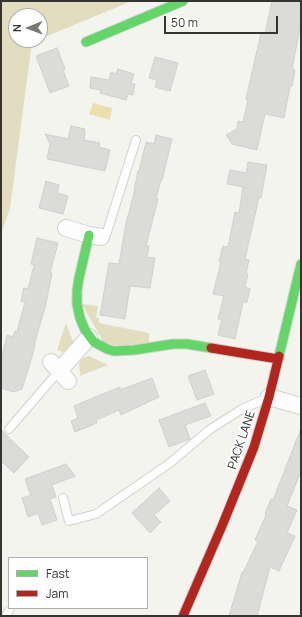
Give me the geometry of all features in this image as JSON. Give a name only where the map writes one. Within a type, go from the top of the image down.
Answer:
[{"type":"street","points":[[86,42],[183,1]]},
{"type":"street","points":[[66,228],[95,236],[78,278],[77,291],[77,304],[80,318],[84,330],[94,342],[114,351],[134,350],[173,344],[187,344],[278,359]]},
{"type":"street","name":"PACK LANE","points":[[183,616],[254,447],[269,397],[301,264]]},
{"type":"street","points":[[60,371],[89,337]]},
{"type":"street","points":[[269,397],[301,406]]},
{"type":"lane","points":[[95,236],[106,235],[136,140]]},
{"type":"lane","points":[[9,429],[60,371]]},
{"type":"lane","points":[[63,498],[69,521],[96,514],[170,463],[209,430],[242,409],[269,397]]},
{"type":"shaded area","points":[[1,1],[132,1],[48,36],[48,8],[8,8],[8,48],[31,48],[10,208],[1,234]]},
{"type":"shaded area","points":[[93,103],[112,108],[110,120],[89,114]]},
{"type":"shaded area","points":[[82,304],[98,306],[96,318],[99,318],[99,323],[149,333],[149,345],[105,345]]},
{"type":"shaded area","points":[[66,323],[74,344],[71,348],[62,352],[57,350]]},
{"type":"shaded area","points":[[89,356],[108,365],[80,376],[79,363],[83,358]]},
{"type":"building","points":[[272,1],[301,1],[301,23],[292,69],[295,70],[292,86],[290,86],[284,118],[265,114],[257,150],[232,144],[226,135],[237,129],[238,121],[243,122],[248,100],[246,99],[261,33],[265,34]]},
{"type":"building","points":[[57,48],[65,69],[63,70],[69,86],[50,93],[36,56]]},
{"type":"building","points":[[155,57],[178,63],[170,91],[155,87],[157,80],[149,78]]},
{"type":"building","points":[[118,69],[134,74],[131,83],[135,84],[133,95],[128,94],[126,100],[100,93],[101,90],[90,88],[91,77],[109,80],[111,72],[116,74]]},
{"type":"building","points":[[71,126],[85,129],[84,140],[100,143],[99,147],[110,150],[105,171],[47,159],[50,144],[45,134],[68,139]]},
{"type":"building","points":[[156,135],[172,139],[156,199],[158,199],[146,246],[149,246],[147,257],[155,258],[150,288],[130,286],[125,319],[100,315],[109,263],[119,264],[126,223],[146,142],[154,144]]},
{"type":"building","points":[[248,162],[267,165],[261,198],[259,197],[245,259],[249,260],[245,287],[250,289],[247,302],[243,302],[235,339],[218,335],[222,319],[218,319],[224,296],[213,294],[221,262],[219,261],[223,246],[228,247],[235,212],[239,213],[243,187],[227,184],[230,170],[246,173]]},
{"type":"building","points":[[46,181],[59,185],[57,193],[68,196],[63,214],[39,208]]},
{"type":"building","points":[[37,238],[58,243],[50,273],[52,273],[46,304],[32,357],[22,389],[14,392],[1,388],[1,361],[7,335],[13,337],[15,331],[17,331],[25,302],[21,301],[24,288],[28,289],[34,265],[31,264]]},
{"type":"building","points":[[205,370],[214,394],[197,400],[188,376]]},
{"type":"building","points":[[152,378],[159,397],[121,415],[119,410],[96,420],[97,423],[75,432],[71,421],[78,418],[74,406],[120,387],[120,390]]},
{"type":"building","points":[[205,403],[211,416],[185,425],[190,439],[169,447],[159,420]]},
{"type":"building","points":[[1,430],[29,457],[14,473],[1,461]]},
{"type":"building","points":[[300,431],[301,471],[287,506],[297,510],[287,533],[295,536],[279,571],[270,567],[257,616],[229,616],[242,572],[243,573],[258,541],[255,540],[271,499],[273,500]]},
{"type":"building","points":[[66,464],[75,476],[52,485],[56,497],[50,499],[57,520],[42,525],[38,513],[28,517],[22,498],[32,495],[30,494],[25,479]]},
{"type":"building","points":[[159,488],[170,501],[154,515],[161,522],[150,533],[132,513]]},
{"type":"traffic: fast","points":[[86,42],[183,1]]},
{"type":"traffic: fast","points":[[89,235],[79,278],[77,304],[80,318],[85,330],[94,342],[114,351],[134,350],[173,344],[187,344],[211,348]]},
{"type":"traffic: fast","points":[[279,356],[301,264]]},
{"type":"traffic: jam","points":[[211,348],[278,359]]},
{"type":"traffic: jam","points":[[183,616],[254,447],[269,397],[279,356]]}]
